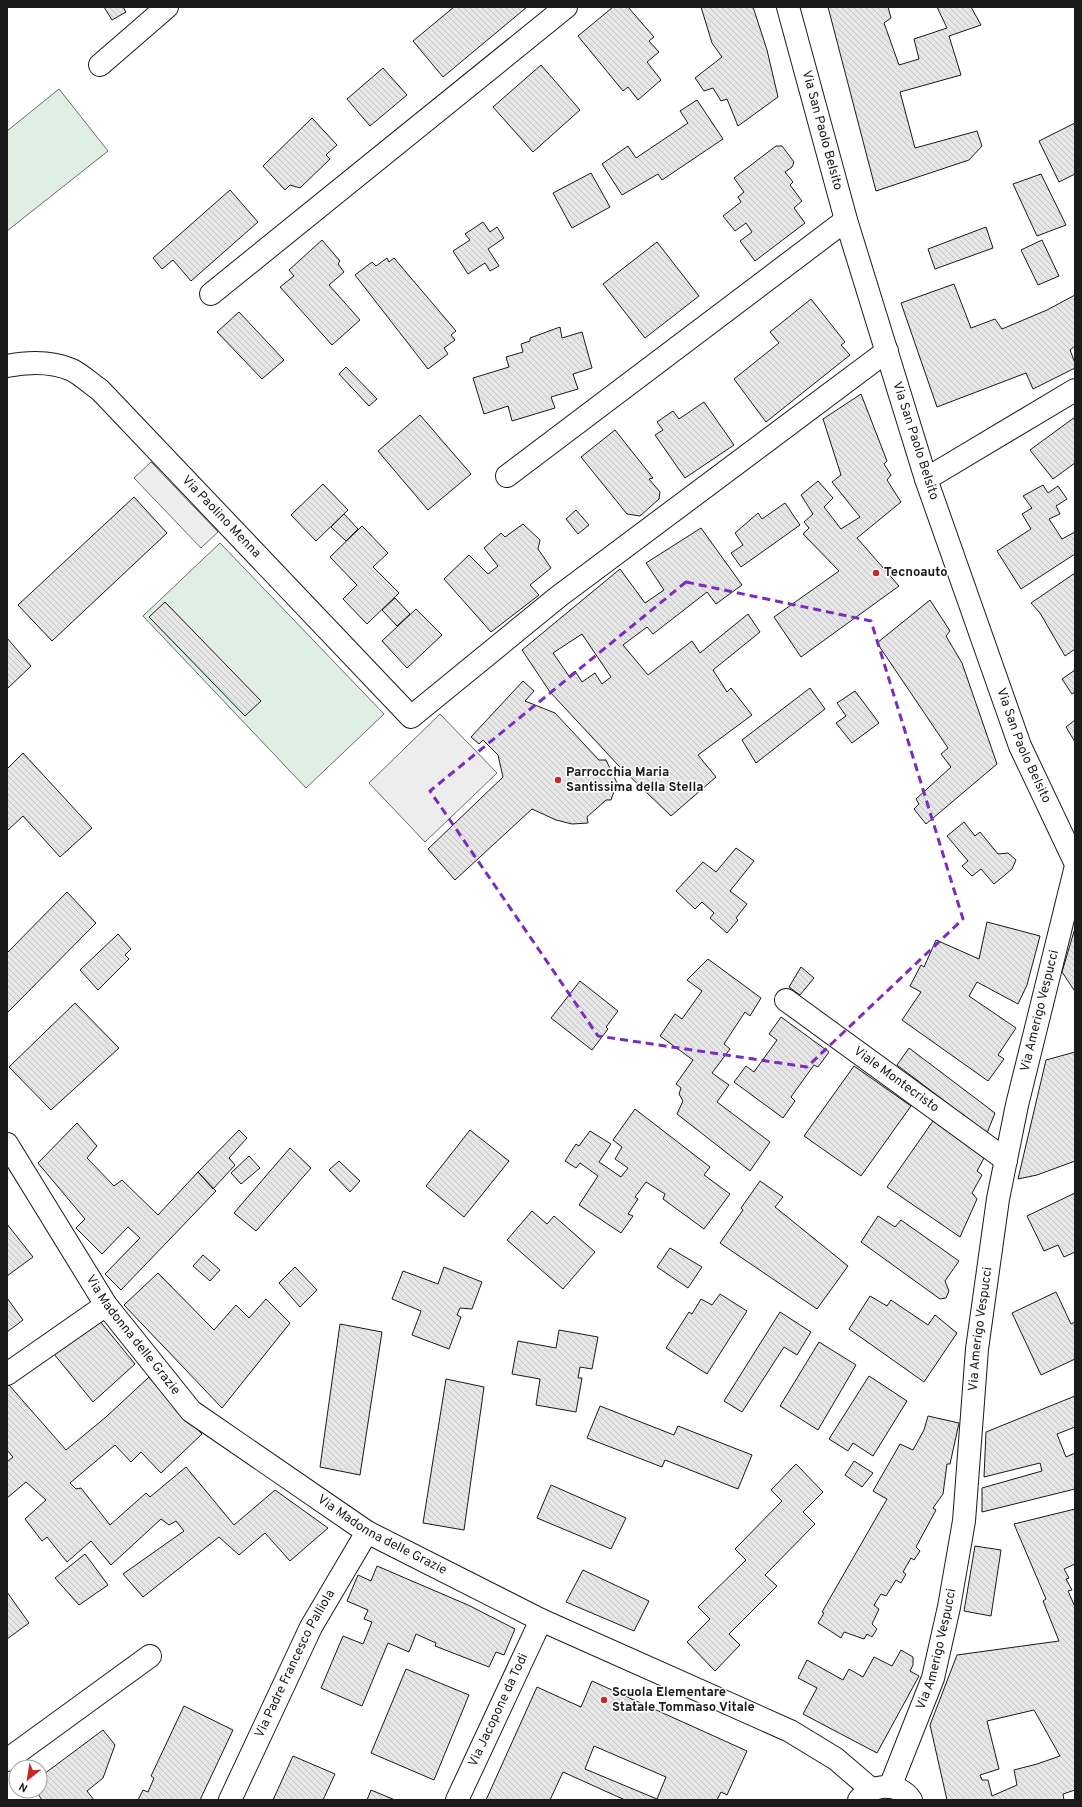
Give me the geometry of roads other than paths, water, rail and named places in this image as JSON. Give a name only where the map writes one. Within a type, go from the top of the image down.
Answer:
[{"type":"street","points":[[100,65],[167,7]]},
{"type":"street","points":[[211,294],[566,7]]},
{"type":"street","name":"Via San Paolo Belsito","points":[[788,7],[846,220],[926,479],[1020,746],[1075,862]]},
{"type":"street","points":[[507,476],[846,220]]},
{"type":"street","name":"Via Paolino Menna","points":[[7,366],[25,362],[46,363],[72,370],[100,390],[411,717],[558,596],[886,351]]},
{"type":"street","points":[[926,479],[1075,390]]},
{"type":"street","name":"Via Amerigo Vespucci","points":[[873,1792],[933,1678],[964,1521],[977,1349],[998,1198],[1017,1105],[1075,870]]},
{"type":"street","name":"Viale Montecristo","points":[[786,1000],[1006,1160]]},
{"type":"street","name":"Via Madonna delle Grazie","points":[[7,1144],[106,1305],[191,1411],[367,1532],[541,1620],[790,1731],[836,1759],[873,1792],[900,1790],[911,1800]]},
{"type":"street","points":[[7,1374],[106,1305]]},
{"type":"street","name":"Via Padre Francesco Palliola","points":[[230,1800],[310,1627],[367,1532]]},
{"type":"street","name":"Via Jacopone da Todi","points":[[457,1800],[541,1620]]},
{"type":"street","points":[[7,1760],[150,1656]]},
{"type":"place","name":"Tecnoauto","points":[[876,573]]},
{"type":"place","name":"Parrocchia Maria Santissima della Stella","points":[[558,780]]},
{"type":"place","name":"Scuola Elementare Statale Tommaso Vitale","points":[[604,1700]]}]
